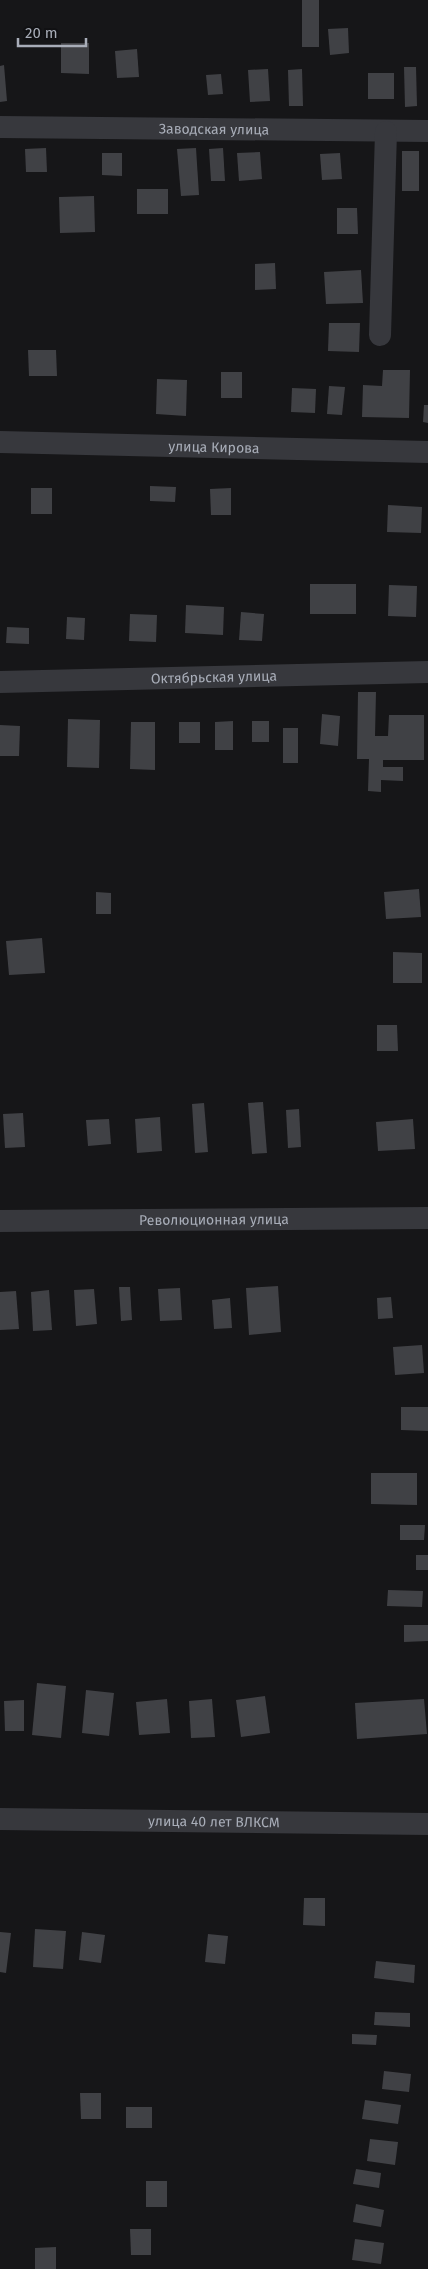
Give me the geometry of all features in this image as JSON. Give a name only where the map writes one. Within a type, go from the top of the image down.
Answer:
[{"type":"street","name":"Заводская улица","points":[[0,127],[428,131]]},
{"type":"street","points":[[380,335],[386,132]]},
{"type":"street","name":"улица Кирова","points":[[0,442],[428,452]]},
{"type":"street","name":"Октябрьская улица","points":[[0,682],[428,672]]},
{"type":"street","name":"Революционная улица","points":[[0,1221],[428,1218]]},
{"type":"street","name":"улица 40 лет ВЛКСМ","points":[[0,1819],[428,1824]]},
{"type":"building","points":[[302,0],[319,0],[319,47],[302,47]]},
{"type":"building","points":[[348,28],[349,53],[330,55],[328,29]]},
{"type":"building","points":[[61,43],[89,43],[89,74],[61,73]]},
{"type":"building","points":[[137,49],[139,77],[117,78],[115,51]]},
{"type":"building","points":[[4,65],[7,101],[0,102],[0,66]]},
{"type":"building","points":[[404,67],[416,67],[417,106],[405,107]]},
{"type":"building","points":[[268,69],[270,101],[250,102],[248,70]]},
{"type":"building","points":[[302,69],[303,106],[289,106],[288,70]]},
{"type":"building","points":[[368,73],[394,73],[394,99],[368,99]]},
{"type":"building","points":[[221,74],[223,94],[208,95],[206,75]]},
{"type":"building","points":[[46,148],[47,172],[26,172],[25,149]]},
{"type":"building","points":[[196,148],[199,195],[181,196],[177,149]]},
{"type":"building","points":[[223,148],[225,181],[211,181],[209,149]]},
{"type":"building","points":[[402,151],[419,151],[419,191],[402,191]]},
{"type":"building","points":[[260,152],[262,179],[239,181],[237,153]]},
{"type":"building","points":[[102,153],[122,153],[122,176],[102,175]]},
{"type":"building","points":[[340,153],[342,179],[322,180],[320,154]]},
{"type":"building","points":[[137,189],[168,189],[168,214],[137,214]]},
{"type":"building","points":[[94,196],[95,232],[60,233],[59,197]]},
{"type":"building","points":[[337,208],[357,208],[358,234],[337,234]]},
{"type":"building","points":[[275,263],[276,289],[255,290],[255,264]]},
{"type":"building","points":[[361,270],[363,303],[326,304],[324,272]]},
{"type":"building","points":[[329,323],[360,323],[359,352],[328,351]]},
{"type":"building","points":[[28,350],[56,350],[57,376],[29,376]]},
{"type":"building","points":[[383,370],[410,370],[409,418],[362,417],[363,385],[382,386]]},
{"type":"building","points":[[221,372],[242,372],[242,398],[221,398]]},
{"type":"building","points":[[157,379],[187,380],[186,416],[156,414]]},
{"type":"building","points":[[329,386],[345,387],[342,415],[327,414]]},
{"type":"building","points":[[292,388],[316,389],[315,413],[291,412]]},
{"type":"building","points":[[424,405],[428,405],[428,423],[423,422]]},
{"type":"building","points":[[150,486],[176,487],[175,502],[150,501]]},
{"type":"building","points":[[31,488],[52,488],[52,514],[31,514]]},
{"type":"building","points":[[231,488],[231,515],[211,515],[210,489]]},
{"type":"building","points":[[388,505],[422,507],[421,533],[387,532]]},
{"type":"building","points":[[310,584],[356,584],[356,614],[310,614]]},
{"type":"building","points":[[389,585],[417,586],[416,617],[388,616]]},
{"type":"building","points":[[186,605],[224,607],[223,635],[185,633]]},
{"type":"building","points":[[241,612],[264,614],[262,641],[239,640]]},
{"type":"building","points":[[130,614],[157,615],[156,642],[129,641]]},
{"type":"building","points":[[67,617],[85,618],[84,640],[66,639]]},
{"type":"building","points":[[7,627],[29,628],[29,644],[6,643]]},
{"type":"building","points":[[358,692],[376,692],[375,736],[388,736],[389,715],[424,715],[424,760],[383,760],[383,767],[403,767],[403,781],[381,780],[381,792],[368,791],[369,759],[357,759]]},
{"type":"building","points":[[322,714],[340,716],[338,746],[320,744]]},
{"type":"building","points":[[68,719],[100,720],[99,768],[67,767]]},
{"type":"building","points":[[233,721],[233,750],[215,750],[215,722]]},
{"type":"building","points":[[252,721],[269,721],[269,742],[252,742]]},
{"type":"building","points":[[131,722],[155,722],[155,770],[130,769]]},
{"type":"building","points":[[179,722],[200,722],[200,743],[179,743]]},
{"type":"building","points":[[0,725],[20,726],[19,756],[0,756]]},
{"type":"building","points":[[283,728],[298,728],[298,763],[283,763]]},
{"type":"building","points":[[419,889],[421,917],[386,919],[384,892]]},
{"type":"building","points":[[96,892],[111,893],[111,914],[96,914]]},
{"type":"building","points":[[42,938],[45,973],[9,975],[6,941]]},
{"type":"building","points":[[393,952],[422,953],[422,983],[393,983]]},
{"type":"building","points":[[377,1025],[397,1025],[398,1051],[377,1051]]},
{"type":"building","points":[[263,1102],[267,1153],[252,1154],[248,1103]]},
{"type":"building","points":[[204,1103],[208,1152],[195,1153],[192,1104]]},
{"type":"building","points":[[299,1109],[301,1147],[288,1148],[286,1110]]},
{"type":"building","points":[[23,1113],[25,1147],[5,1148],[3,1114]]},
{"type":"building","points":[[160,1117],[162,1151],[137,1153],[135,1119]]},
{"type":"building","points":[[109,1119],[111,1144],[88,1146],[86,1120]]},
{"type":"building","points":[[413,1119],[415,1149],[378,1151],[376,1122]]},
{"type":"building","points":[[278,1286],[281,1332],[249,1335],[246,1288]]},
{"type":"building","points":[[119,1287],[130,1287],[132,1320],[121,1321]]},
{"type":"building","points":[[180,1288],[182,1320],[160,1321],[158,1289]]},
{"type":"building","points":[[94,1289],[97,1324],[76,1326],[74,1290]]},
{"type":"building","points":[[49,1290],[52,1330],[33,1331],[31,1292]]},
{"type":"building","points":[[16,1291],[19,1329],[0,1330],[0,1292]]},
{"type":"building","points":[[391,1297],[393,1318],[378,1319],[377,1298]]},
{"type":"building","points":[[230,1298],[232,1328],[214,1329],[212,1300]]},
{"type":"building","points":[[422,1345],[424,1373],[395,1375],[393,1347]]},
{"type":"building","points":[[401,1407],[428,1407],[428,1431],[401,1430]]},
{"type":"building","points":[[371,1473],[417,1473],[417,1505],[371,1504]]},
{"type":"building","points":[[400,1525],[425,1525],[424,1540],[400,1540]]},
{"type":"building","points":[[416,1555],[428,1555],[428,1570],[416,1570]]},
{"type":"building","points":[[388,1590],[423,1591],[422,1607],[387,1606]]},
{"type":"building","points":[[404,1625],[428,1625],[428,1641],[404,1642]]},
{"type":"building","points":[[37,1683],[66,1686],[61,1738],[32,1735]]},
{"type":"building","points":[[86,1690],[114,1693],[109,1736],[82,1733]]},
{"type":"building","points":[[265,1696],[270,1733],[241,1737],[236,1700]]},
{"type":"building","points":[[167,1699],[170,1733],[139,1735],[136,1702]]},
{"type":"building","points":[[212,1699],[215,1737],[191,1738],[189,1701]]},
{"type":"building","points":[[424,1699],[427,1734],[357,1739],[355,1703]]},
{"type":"building","points":[[24,1700],[24,1731],[5,1731],[4,1701]]},
{"type":"building","points":[[304,1898],[325,1898],[325,1926],[303,1925]]},
{"type":"building","points":[[35,1929],[66,1931],[63,1969],[33,1967]]},
{"type":"building","points":[[0,1932],[11,1933],[6,1973],[0,1972]]},
{"type":"building","points":[[82,1932],[105,1935],[101,1963],[79,1960]]},
{"type":"building","points":[[208,1934],[228,1936],[225,1964],[205,1962]]},
{"type":"building","points":[[376,1961],[415,1965],[414,1983],[374,1978]]},
{"type":"building","points":[[375,2012],[410,2013],[410,2027],[374,2025]]},
{"type":"building","points":[[352,2034],[377,2035],[376,2045],[352,2044]]},
{"type":"building","points":[[384,2071],[411,2074],[409,2092],[382,2089]]},
{"type":"building","points":[[80,2093],[101,2093],[101,2119],[81,2119]]},
{"type":"building","points":[[365,2100],[401,2105],[398,2124],[362,2119]]},
{"type":"building","points":[[126,2107],[152,2107],[152,2128],[126,2128]]},
{"type":"building","points":[[370,2139],[398,2142],[395,2165],[367,2161]]},
{"type":"building","points":[[356,2169],[381,2173],[379,2188],[353,2184]]},
{"type":"building","points":[[146,2181],[167,2181],[167,2207],[146,2207]]},
{"type":"building","points":[[356,2204],[384,2210],[381,2227],[353,2222]]},
{"type":"building","points":[[130,2229],[151,2229],[151,2255],[131,2255]]},
{"type":"building","points":[[355,2239],[384,2243],[381,2264],[352,2260]]},
{"type":"building","points":[[56,2247],[56,2269],[35,2269],[35,2248]]}]
